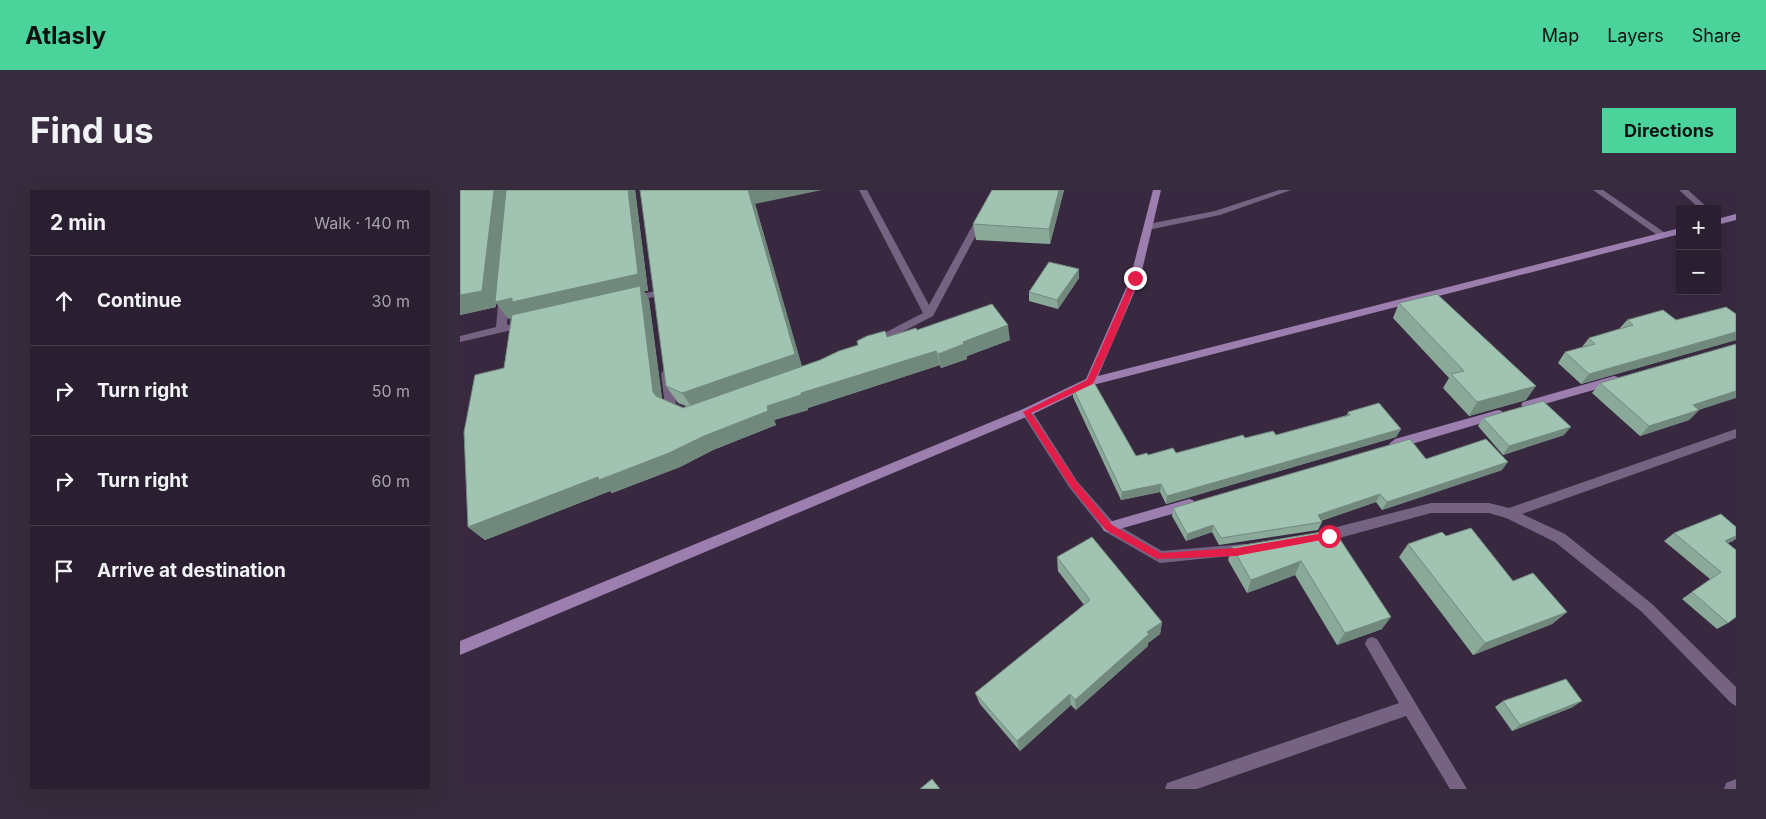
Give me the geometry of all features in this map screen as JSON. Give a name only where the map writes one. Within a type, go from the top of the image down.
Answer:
[{"type":"street","points":[[863,190],[929,314]]},
{"type":"street","points":[[863,348],[929,314],[996,190]]},
{"type":"street","points":[[1090,382],[1135,278],[1157,190]]},
{"type":"street","points":[[1148,226],[1217,213],[1287,190]]},
{"type":"street","points":[[1597,190],[1663,236]]},
{"type":"street","points":[[1683,190],[1700,205]]},
{"type":"street","points":[[1721,220],[1736,217]]},
{"type":"street","points":[[460,648],[1026,412],[1090,382],[1676,232]]},
{"type":"street","points":[[500,330],[505,283]]},
{"type":"street","points":[[616,302],[655,294]]},
{"type":"street","points":[[460,339],[539,320]]},
{"type":"street","points":[[664,359],[670,406],[693,416]]},
{"type":"street","points":[[1384,447],[1622,378]]},
{"type":"street","points":[[1026,412],[1073,484],[1109,527],[1160,557],[1254,549]]},
{"type":"street","points":[[1508,513],[1736,433]]},
{"type":"street","points":[[1109,527],[1204,500]]},
{"type":"street","points":[[1310,539],[1329,536],[1431,508],[1489,508],[1508,513],[1560,538],[1647,608],[1736,698]]},
{"type":"street","points":[[1372,644],[1459,789]]},
{"type":"street","points":[[1174,789],[1410,707]]},
{"type":"street","points":[[1732,789],[1736,787]]},
{"type":"building","points":[[460,190],[494,190],[482,291],[460,295]]},
{"type":"building","points":[[506,190],[628,190],[638,274],[512,302],[512,298],[495,302]]},
{"type":"building","points":[[640,190],[748,190],[795,354],[682,393],[666,386]]},
{"type":"building","points":[[992,190],[1059,190],[1049,229],[973,224]]},
{"type":"building","points":[[1049,262],[1079,269],[1057,300],[1029,292]]},
{"type":"building","points":[[640,286],[653,392],[656,396],[683,408],[820,360],[858,345],[857,341],[867,336],[885,331],[887,337],[916,328],[917,330],[992,304],[1008,325],[963,342],[964,344],[938,354],[936,351],[801,393],[801,395],[767,406],[768,411],[704,436],[669,453],[599,480],[598,477],[468,527],[464,432],[475,375],[504,368],[512,315]]},
{"type":"building","points":[[1437,294],[1536,386],[1477,402],[1451,374],[1464,371],[1399,303]]},
{"type":"building","points":[[1726,307],[1736,314],[1736,332],[1589,374],[1565,352],[1595,344],[1589,338],[1633,325],[1627,320],[1663,310],[1676,320]]},
{"type":"building","points":[[1736,344],[1736,391],[1693,405],[1699,410],[1649,426],[1600,383]]},
{"type":"building","points":[[1092,379],[1136,456],[1147,453],[1148,455],[1173,448],[1176,453],[1243,435],[1245,438],[1273,431],[1276,435],[1350,415],[1348,412],[1379,403],[1401,429],[1167,496],[1161,484],[1122,492],[1073,388]]},
{"type":"building","points":[[1543,401],[1571,427],[1509,446],[1483,418]]},
{"type":"building","points":[[1410,439],[1426,459],[1486,439],[1508,462],[1387,502],[1380,494],[1318,515],[1322,522],[1221,538],[1213,525],[1187,534],[1173,508]]},
{"type":"building","points":[[1721,514],[1736,527],[1736,536],[1725,541],[1736,550],[1736,617],[1728,623],[1692,592],[1721,572],[1674,533]]},
{"type":"building","points":[[1471,528],[1513,581],[1533,573],[1567,612],[1485,643],[1408,544],[1442,532],[1446,536]]},
{"type":"building","points":[[1334,530],[1391,617],[1345,633],[1301,561],[1251,580],[1232,547]]},
{"type":"building","points":[[1092,537],[1162,622],[1147,632],[1149,634],[1075,700],[1070,694],[1017,741],[975,693],[1090,600],[1057,557]]},
{"type":"building","points":[[1566,679],[1582,701],[1520,725],[1503,701]]},
{"type":"building","points":[[932,779],[940,789],[920,789]]},
{"type":"route","points":[[1135,278],[1090,382],[1026,412],[1073,484],[1109,527],[1160,557],[1236,552],[1329,536]]}]
